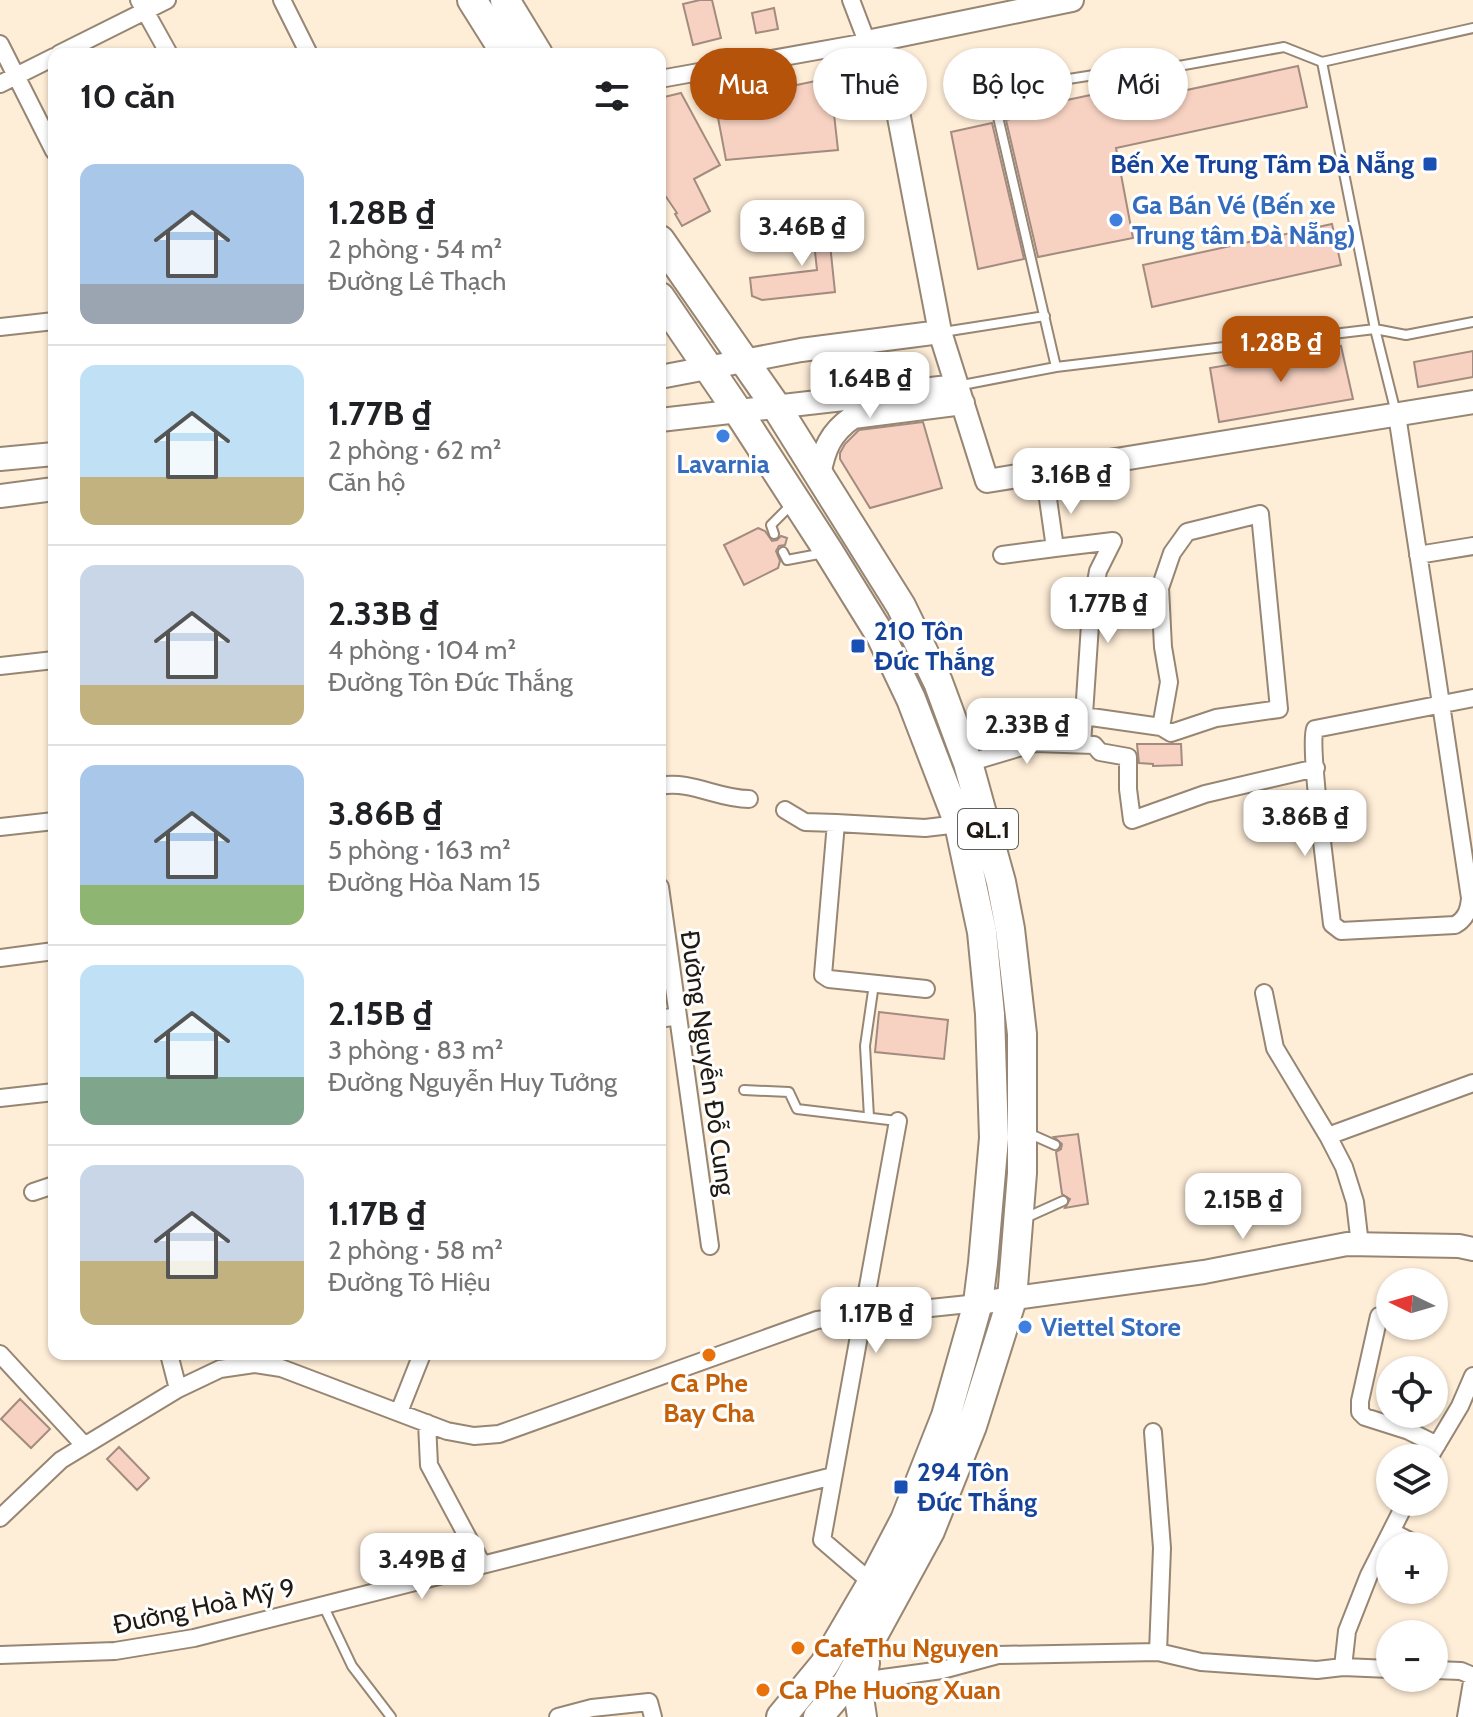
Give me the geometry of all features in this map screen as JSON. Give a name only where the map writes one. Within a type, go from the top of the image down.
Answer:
[{"type":"highway","points":[[472,0],[502,48]]},
{"type":"highway","points":[[505,0],[534,48]]},
{"type":"highway","name":"QL.1","points":[[666,249],[777,408],[901,606],[938,682],[968,763],[1001,882],[1010,929],[1022,1034],[1023,1131],[1012,1299],[972,1426],[930,1531],[847,1683],[818,1717]]},
{"type":"highway","name":"QL.1","points":[[666,306],[829,552],[881,636],[905,686],[959,824],[982,932],[991,1037],[994,1138],[978,1303],[946,1416],[905,1520],[872,1583],[824,1665],[781,1717]]},
{"type":"highway","points":[[991,1037],[1022,1034]]},
{"type":"highway","points":[[862,1717],[859,1697],[871,1641]]},
{"type":"street","points":[[69,48],[142,5],[167,0]]},
{"type":"street","points":[[282,0],[306,48]]},
{"type":"street","points":[[851,0],[899,117],[940,332],[987,481],[1473,402]]},
{"type":"street","points":[[666,78],[867,42],[1072,0]]},
{"type":"street","points":[[142,5],[166,48]]},
{"type":"street","points":[[0,44],[48,139]]},
{"type":"street","points":[[0,84],[48,60]]},
{"type":"street","points":[[0,327],[48,322]]},
{"type":"street","points":[[666,376],[815,348],[940,332]]},
{"type":"street","points":[[666,419],[960,394]]},
{"type":"street","points":[[819,475],[829,438],[853,417],[960,394]]},
{"type":"street","points":[[1397,415],[1441,703],[1471,904],[1465,917],[1455,925],[1336,929],[1332,924],[1313,735],[1315,729],[1441,703],[1473,698]]},
{"type":"street","points":[[0,459],[48,455]]},
{"type":"street","points":[[1044,471],[1055,548]]},
{"type":"street","points":[[0,496],[48,490]]},
{"type":"street","points":[[1084,716],[1161,727],[1171,733],[1216,718],[1279,709],[1260,514],[1187,532],[1172,553],[1160,588],[1163,647],[1169,682],[1161,727]]},
{"type":"street","points":[[1002,555],[1113,541],[1098,571],[1090,624],[1082,744]]},
{"type":"street","points":[[1418,555],[1473,546]]},
{"type":"street","points":[[0,666],[48,661]]},
{"type":"street","points":[[968,763],[1035,743],[1094,745],[1100,752],[1128,757],[1132,820],[1205,794],[1316,768]]},
{"type":"street","points":[[666,785],[683,784],[721,797],[749,799]]},
{"type":"street","points":[[785,810],[805,822],[925,828],[959,824]]},
{"type":"street","points":[[0,827],[48,822]]},
{"type":"street","points":[[836,823],[822,972],[829,979],[926,989]]},
{"type":"street","points":[[0,958],[48,952]]},
{"type":"street","name":"Đường Nguyễn Đỗ Cung","points":[[666,985],[668,1018],[710,1246]]},
{"type":"street","points":[[1264,993],[1275,1048],[1328,1136],[1351,1188],[1360,1245]]},
{"type":"street","points":[[1328,1136],[1473,1083]]},
{"type":"street","points":[[0,1098],[48,1093]]},
{"type":"street","points":[[872,1583],[822,1540],[898,1121]]},
{"type":"street","points":[[33,1192],[48,1187]]},
{"type":"street","points":[[0,1518],[61,1460],[178,1389],[220,1369],[282,1361],[447,1431],[474,1436],[499,1434],[817,1320],[1012,1299],[1204,1272],[1347,1244],[1459,1246],[1473,1249]]},
{"type":"street","points":[[1376,1329],[1360,1412],[1365,1417],[1409,1431],[1425,1444]]},
{"type":"street","points":[[0,1354],[84,1445]]},
{"type":"street","points":[[171,1360],[178,1389]]},
{"type":"street","points":[[399,1412],[420,1360]]},
{"type":"street","points":[[1437,1444],[1460,1406],[1473,1376]]},
{"type":"street","points":[[427,1423],[429,1465],[482,1564]]},
{"type":"street","points":[[1153,1432],[1162,1548],[1158,1652]]},
{"type":"street","name":"Đường Hoà Mỹ 9","points":[[0,1655],[115,1651],[194,1638],[833,1476]]},
{"type":"street","points":[[1343,1667],[1347,1631],[1369,1575],[1399,1516]]},
{"type":"street","points":[[861,1681],[942,1670],[998,1655],[1158,1652],[1201,1662],[1317,1670],[1376,1668]]},
{"type":"street","points":[[1448,1671],[1473,1676],[1466,1717]]},
{"type":"street","points":[[558,1717],[592,1708],[649,1702],[653,1717]]},
{"type":"lane","points":[[1056,367],[992,91],[1094,75],[1129,75],[1284,47],[1322,62],[1473,28]]},
{"type":"lane","points":[[1322,62],[1375,329],[1397,415]]},
{"type":"lane","points":[[940,332],[1045,316]]},
{"type":"lane","points":[[960,394],[1056,367],[1375,329],[1406,335],[1473,322]]},
{"type":"lane","points":[[774,534],[771,525],[796,501]]},
{"type":"lane","points":[[783,552],[787,560],[829,552]]},
{"type":"lane","points":[[869,1117],[865,1046],[874,984]]},
{"type":"lane","points":[[744,1090],[789,1092],[797,1109],[898,1121]]},
{"type":"lane","points":[[1023,1131],[1055,1145]]},
{"type":"lane","points":[[1018,1221],[1063,1201]]},
{"type":"lane","points":[[1393,1528],[1401,1532]]},
{"type":"lane","points":[[323,1605],[352,1666],[391,1717]]},
{"type":"building","points":[[712,0],[721,38],[693,45],[683,4]]},
{"type":"building","points":[[774,8],[778,29],[756,33],[752,13]]},
{"type":"building","points":[[1298,66],[1307,107],[1116,148],[1133,238],[1038,257],[1006,120],[1072,120],[1072,99],[1088,96],[1088,120],[1188,120],[1188,90]]},
{"type":"building","points":[[813,82],[813,120],[835,120],[838,150],[726,160],[718,120],[797,120],[797,85]]},
{"type":"building","points":[[681,93],[690,110],[690,120],[696,120],[720,165],[694,179],[710,211],[682,226],[666,197],[666,97]]},
{"type":"building","points":[[992,123],[1024,259],[978,269],[951,132]]},
{"type":"building","points":[[827,215],[835,292],[762,300],[752,296],[750,278],[817,270],[813,234],[801,236],[799,218]]},
{"type":"building","points":[[1332,224],[1341,265],[1152,307],[1143,265]]},
{"type":"building","points":[[1341,346],[1353,399],[1219,422],[1210,368]]},
{"type":"building","points":[[1473,351],[1473,377],[1418,387],[1414,362]]},
{"type":"building","points":[[923,422],[942,488],[870,508],[840,459],[845,444],[859,430]]},
{"type":"building","points":[[758,528],[765,531],[772,541],[781,536],[787,538],[785,545],[779,546],[776,551],[780,561],[778,568],[744,585],[724,545]]},
{"type":"building","points":[[1142,601],[1149,613],[1125,625],[1119,613]]},
{"type":"building","points":[[1137,744],[1181,744],[1182,765],[1139,763]]},
{"type":"building","points":[[879,1012],[948,1020],[944,1059],[875,1052]]},
{"type":"building","points":[[1078,1134],[1088,1204],[1065,1208],[1070,1199],[1062,1194],[1056,1152],[1062,1144],[1054,1137]]},
{"type":"building","points":[[20,1399],[50,1429],[31,1448],[1,1419]]},
{"type":"building","points":[[119,1447],[149,1478],[137,1490],[107,1459]]},
{"type":"place","name":"Bến Xe Trung Tâm Đà Nẵng","points":[[1430,164]]},
{"type":"place","name":"Ga Bán Vé (Bến xe Trung tâm Đà Nẵng)","points":[[1116,220]]},
{"type":"place","name":"Lavarnia","points":[[723,436]]},
{"type":"place","name":"210 Tôn Đức Thắng","points":[[858,646]]},
{"type":"place","name":"Viettel Store","points":[[1025,1327]]},
{"type":"place","name":"Ca Phe Bay Cha","points":[[709,1355]]},
{"type":"place","name":"294 Tôn Đức Thắng","points":[[901,1487]]},
{"type":"place","name":"CafeThu Nguyen","points":[[798,1648]]},
{"type":"place","name":"Ca Phe Huong Xuan","points":[[763,1690]]}]
